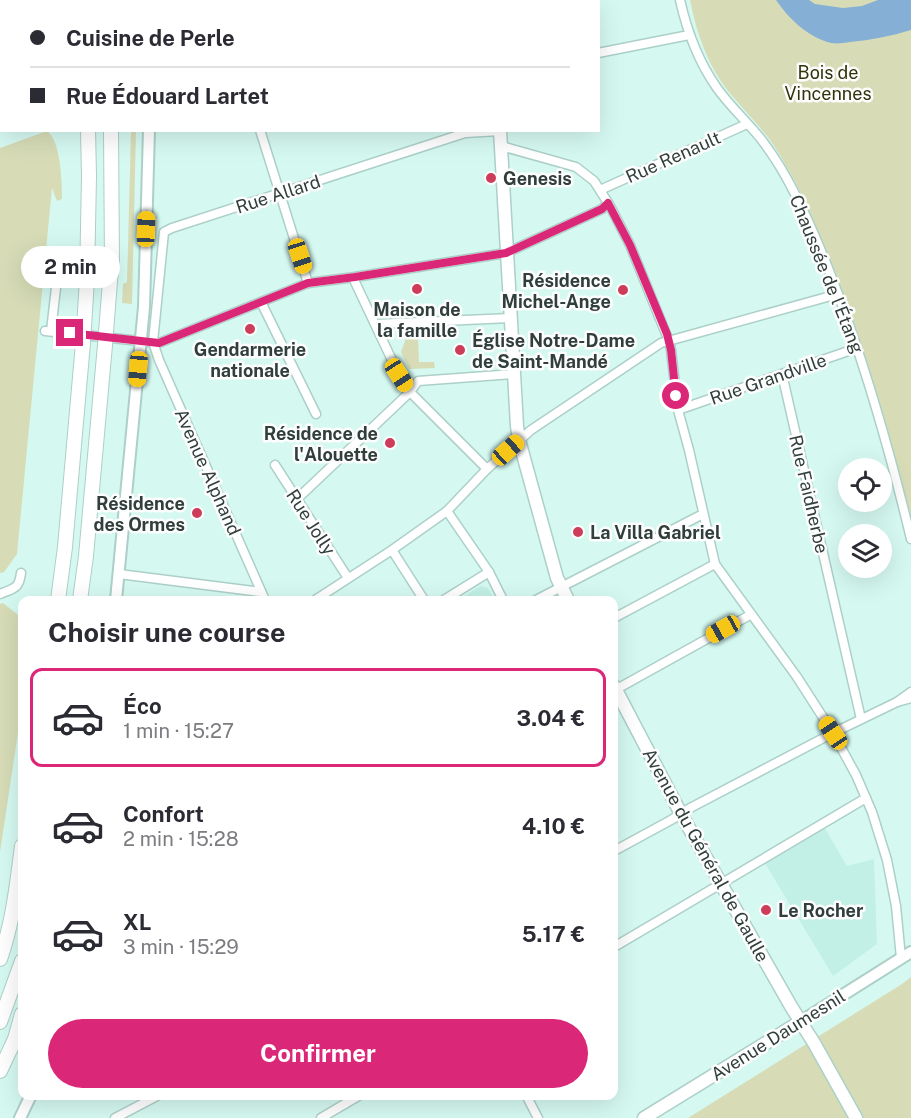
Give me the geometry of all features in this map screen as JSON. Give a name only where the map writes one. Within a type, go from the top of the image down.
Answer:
[{"type":"highway","points":[[59,596],[83,343],[87,279],[88,132]]},
{"type":"highway","points":[[81,596],[112,264],[111,132]]},
{"type":"highway","points":[[0,959],[14,907],[18,876]]},
{"type":"highway","points":[[0,933],[14,907]]},
{"type":"highway","points":[[0,1022],[18,972]]},
{"type":"highway","points":[[0,1071],[18,1028]]},
{"type":"main road","points":[[500,132],[517,426],[557,578],[566,596]]},
{"type":"main road","name":"Avenue du Général de Gaulle","points":[[618,696],[720,885],[800,1022],[812,1038],[856,1118]]},
{"type":"main road","name":"Avenue Daumesnil","points":[[644,1118],[800,1022]]},
{"type":"street","name":"Chaussée de l'Étang","points":[[680,0],[689,35],[706,70],[716,86],[775,158],[812,228],[857,348],[881,424],[911,539]]},
{"type":"street","points":[[600,53],[689,35]]},
{"type":"street","name":"Rue Renault","points":[[600,189],[747,124]]},
{"type":"street","points":[[116,596],[144,307],[149,132]]},
{"type":"street","points":[[261,132],[308,283]]},
{"type":"street","name":"Rue Allard","points":[[153,342],[164,232],[465,133],[482,132]]},
{"type":"street","points":[[501,146],[576,167],[594,181],[600,189],[630,245],[669,341],[678,410],[715,564],[797,677],[844,751],[866,798],[880,836],[906,955]]},
{"type":"street","points":[[57,279],[48,331],[159,343],[308,283],[506,253],[602,209],[608,203]]},
{"type":"street","points":[[355,277],[355,282],[399,375],[410,392],[487,469]]},
{"type":"street","points":[[321,596],[447,511],[487,469],[531,430],[661,344],[838,294]]},
{"type":"street","points":[[261,302],[316,414]]},
{"type":"street","points":[[376,324],[510,318]]},
{"type":"street","name":"Avenue Alphand","points":[[153,342],[263,596]]},
{"type":"street","name":"Rue Grandville","points":[[678,410],[857,348]]},
{"type":"street","points":[[297,499],[410,392],[418,381],[514,374]]},
{"type":"street","name":"Rue Faidherbe","points":[[782,374],[861,719]]},
{"type":"street","name":"Rue Jolly","points":[[275,465],[348,578]]},
{"type":"street","points":[[447,511],[489,572],[501,596]]},
{"type":"street","points":[[544,596],[703,514]]},
{"type":"street","points":[[392,550],[421,596]]},
{"type":"street","points":[[618,616],[715,564]]},
{"type":"street","points":[[450,596],[489,572]]},
{"type":"street","points":[[0,594],[20,583],[21,573]]},
{"type":"street","points":[[119,574],[263,596]]},
{"type":"street","points":[[618,686],[750,615]]},
{"type":"street","points":[[897,702],[911,692]]},
{"type":"street","points":[[618,849],[833,733],[897,702],[911,698]]},
{"type":"street","points":[[618,945],[866,798]]},
{"type":"street","name":"Avenue Daumesnil","points":[[800,1022],[906,955]]},
{"type":"street","points":[[20,1118],[29,1100]]},
{"type":"street","points":[[115,1118],[149,1100]]},
{"type":"street","points":[[321,1118],[352,1100]]},
{"type":"street","points":[[529,1100],[538,1118]]},
{"type":"shaded area","points":[[481,586],[488,588],[493,596],[464,596]]},
{"type":"shaded area","points":[[823,825],[847,866],[874,859],[877,944],[833,976],[763,860]]},
{"type":"green space","name":"Bois de Vincennes","points":[[690,0],[911,0],[911,518],[866,362],[810,211],[770,140],[714,71],[699,36]]},
{"type":"green space","points":[[48,132],[58,152],[62,199],[57,201],[52,188],[17,554],[4,572],[0,573],[0,148]]},
{"type":"green space","points":[[131,132],[136,132],[132,304],[122,303],[123,284],[127,282]]},
{"type":"green space","points":[[433,332],[433,337],[418,338],[419,362],[434,362],[435,368],[409,369],[401,352],[408,333]]},
{"type":"green space","points":[[3,603],[18,615],[18,733],[0,852],[0,604]]},
{"type":"green space","points":[[911,977],[911,1118],[688,1118],[902,984]]},
{"type":"water","points":[[776,0],[809,0],[815,4],[843,8],[862,6],[878,0],[911,0],[911,30],[873,39],[831,43],[800,26]]},
{"type":"place","name":"Genesis","points":[[491,178]]},
{"type":"place","name":"Maison de la famille","points":[[417,289]]},
{"type":"place","name":"Résidence Michel-Ange","points":[[623,290]]},
{"type":"place","name":"Gendarmerie nationale","points":[[250,329]]},
{"type":"place","name":"Église Notre-Dame de Saint-Mandé","points":[[460,350]]},
{"type":"place","name":"Résidence de l'Alouette","points":[[390,443]]},
{"type":"place","name":"Résidence des Ormes","points":[[197,513]]},
{"type":"place","name":"La Villa Gabriel","points":[[578,532]]},
{"type":"place","name":"Le Rocher","points":[[766,910]]},
{"type":"route","points":[[70,333],[159,343],[308,283],[497,256],[602,209],[608,203],[630,245],[667,334],[676,396]]}]
